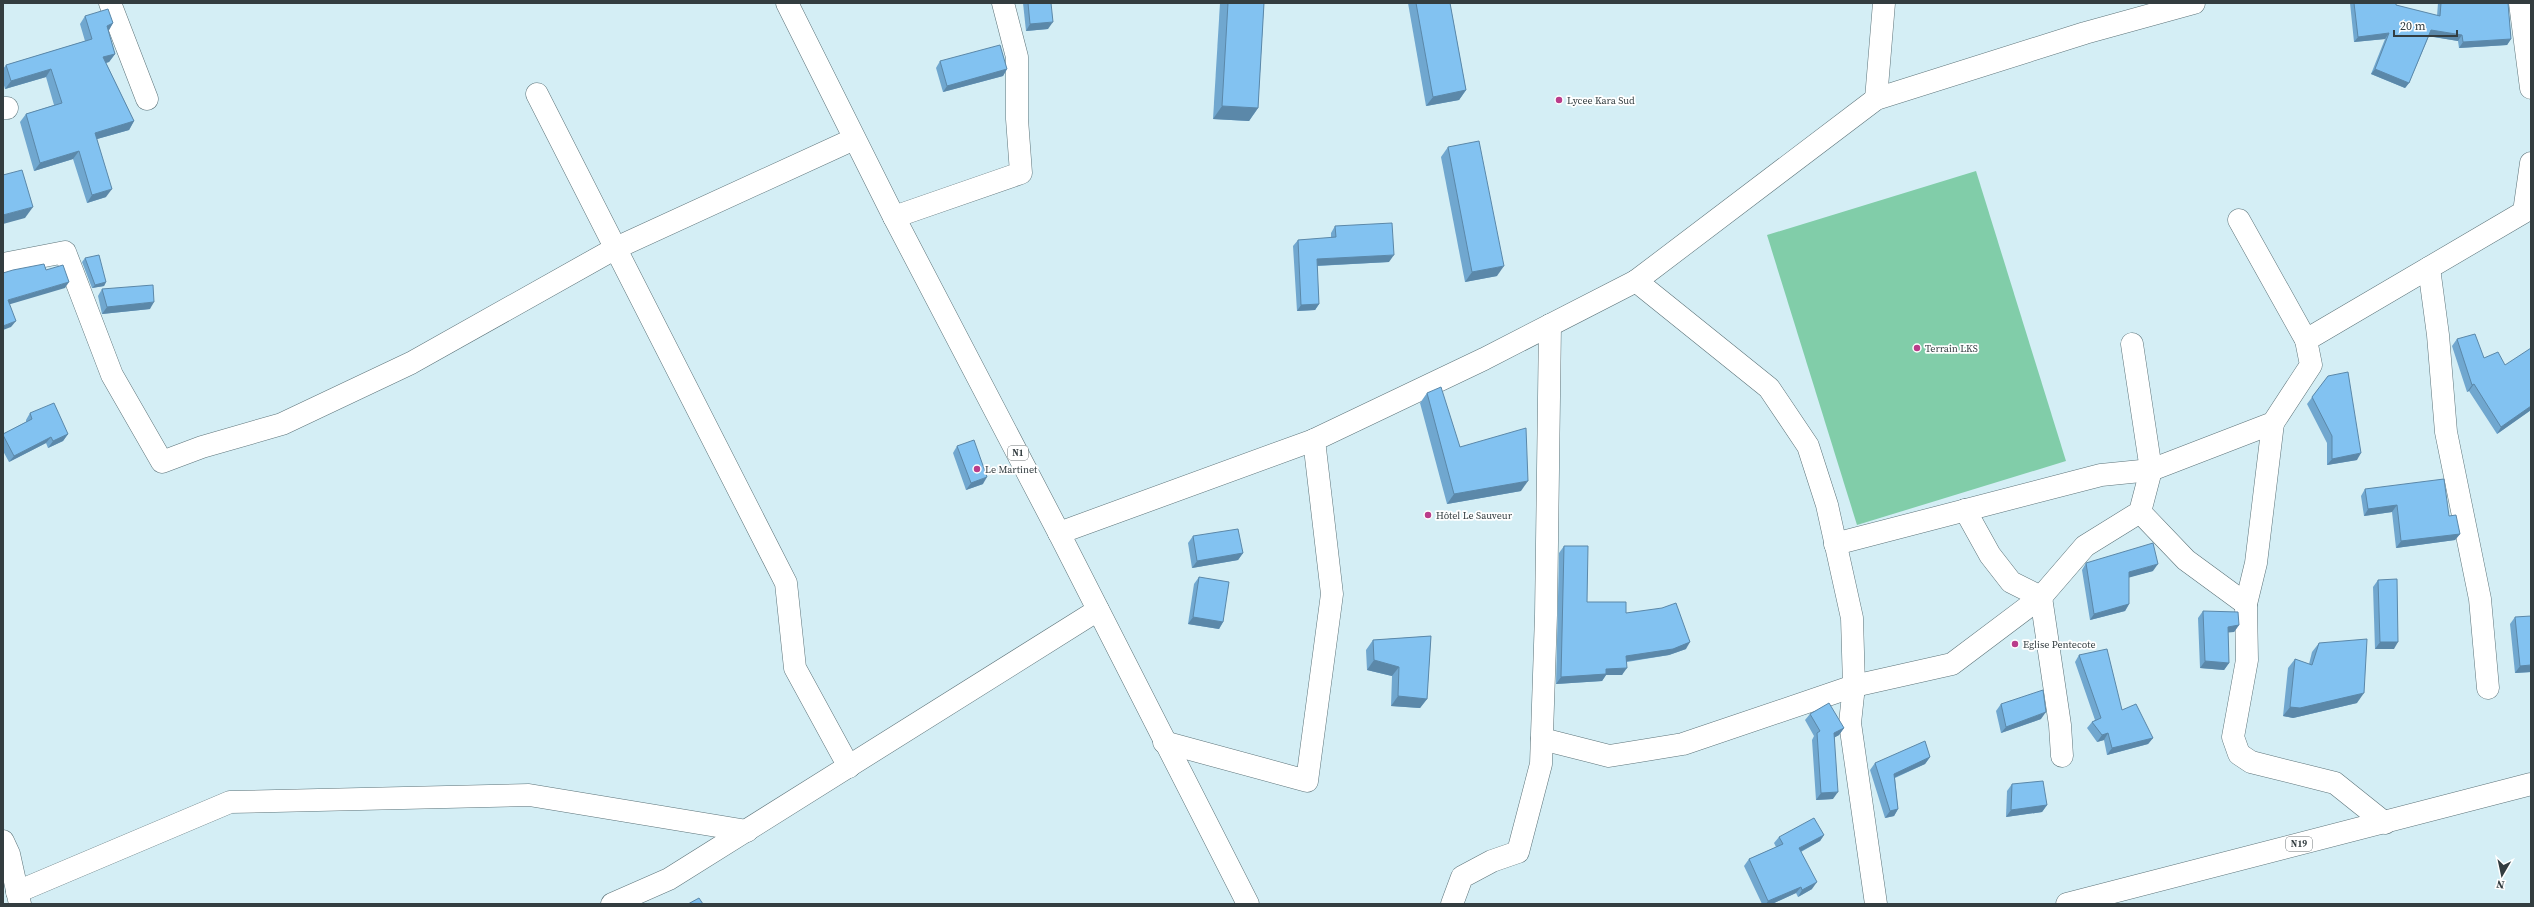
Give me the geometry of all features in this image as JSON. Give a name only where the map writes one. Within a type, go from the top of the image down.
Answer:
[{"type":"main road","points":[[110,3],[147,99]]},
{"type":"main road","name":"N1","points":[[787,3],[854,139],[1059,533],[1164,742],[1248,904]]},
{"type":"main road","points":[[894,217],[1021,173],[1017,119],[1017,57],[1003,3]]},
{"type":"main road","points":[[1876,99],[1884,3]]},
{"type":"main road","points":[[1059,533],[1314,440],[1550,325],[1636,281],[1876,99],[2085,34],[2194,3]]},
{"type":"main road","points":[[2520,3],[2531,88]]},
{"type":"main road","points":[[537,94],[786,583],[795,668],[849,767]]},
{"type":"main road","points":[[3,264],[65,252],[112,375],[162,462],[202,447],[289,421],[411,363],[616,248],[854,139]]},
{"type":"main road","points":[[2306,340],[2429,268],[2527,214],[2531,163]]},
{"type":"main road","points":[[2239,220],[2306,340],[2311,365],[2273,424],[2256,563],[2246,604],[2247,660],[2233,737],[2239,754],[2251,762],[2335,783],[2386,823]]},
{"type":"main road","points":[[2429,268],[2446,432],[2480,599],[2488,688]]},
{"type":"main road","points":[[1636,281],[1769,388],[1808,446],[1826,506],[1852,618],[1854,686],[1850,723],[1876,904]]},
{"type":"main road","points":[[1452,904],[1462,877],[1492,861],[1518,852],[1541,764],[1546,615],[1550,325]]},
{"type":"main road","points":[[1542,739],[1609,756],[1683,744],[1854,686],[1952,664],[2041,597],[2085,546],[2140,512],[2151,470],[2132,344]]},
{"type":"main road","points":[[1835,544],[2101,475],[2151,470],[2273,424]]},
{"type":"main road","points":[[1164,742],[1307,781],[1332,594],[1314,440]]},
{"type":"main road","points":[[1965,510],[1990,556],[2011,582],[2041,597]]},
{"type":"main road","points":[[2140,512],[2186,560],[2246,604]]},
{"type":"main road","points":[[2041,597],[2060,725],[2062,756]]},
{"type":"main road","points":[[612,904],[669,879],[1098,610]]},
{"type":"main road","name":"N19","points":[[2067,904],[2386,823],[2531,784]]},
{"type":"main road","points":[[3,841],[9,854],[18,898],[230,802],[529,795],[747,831]]},
{"type":"green space","name":"Terrain LKS","points":[[1976,171],[2066,461],[1857,525],[1767,235]]},
{"type":"building","points":[[1028,3],[1051,3],[1053,22],[1030,24]]},
{"type":"building","points":[[1228,3],[1264,3],[1258,108],[1222,106]]},
{"type":"building","points":[[1416,3],[1450,3],[1466,90],[1433,97]]},
{"type":"building","points":[[2354,3],[2396,3],[2396,5],[2440,16],[2441,3],[2508,3],[2511,39],[2463,42],[2462,35],[2431,30],[2409,83],[2375,69],[2389,33],[2358,37]]},
{"type":"building","points":[[108,9],[113,23],[107,26],[115,54],[103,57],[134,121],[95,133],[112,189],[92,195],[79,151],[40,163],[26,114],[62,103],[51,69],[11,81],[6,65],[92,39],[85,16]]},
{"type":"building","points":[[1000,45],[1007,69],[947,86],[940,61]]},
{"type":"building","points":[[1479,141],[1504,266],[1472,272],[1448,147]]},
{"type":"building","points":[[22,170],[33,207],[3,215],[3,175]]},
{"type":"building","points":[[1392,223],[1394,255],[1317,259],[1319,304],[1301,305],[1298,240],[1336,237],[1335,226]]},
{"type":"building","points":[[99,255],[106,282],[95,285],[85,258]]},
{"type":"building","points":[[44,264],[46,270],[63,265],[69,282],[8,300],[16,321],[3,326],[3,273]]},
{"type":"building","points":[[153,285],[154,302],[107,307],[102,289]]},
{"type":"building","points":[[2475,334],[2484,358],[2498,352],[2505,365],[2531,348],[2531,406],[2501,427],[2474,384],[2472,385],[2457,339]]},
{"type":"building","points":[[2348,372],[2361,453],[2332,459],[2332,436],[2312,397],[2328,376]]},
{"type":"building","points":[[1441,387],[1460,447],[1526,428],[1528,481],[1454,494],[1427,393]]},
{"type":"building","points":[[54,403],[68,434],[53,441],[51,437],[14,456],[3,434],[32,419],[30,413]]},
{"type":"building","points":[[974,440],[987,477],[971,483],[957,446]]},
{"type":"building","points":[[2444,479],[2449,516],[2456,515],[2460,534],[2401,541],[2397,505],[2368,509],[2365,489]]},
{"type":"building","points":[[1238,529],[1243,553],[1197,561],[1193,536]]},
{"type":"building","points":[[2153,543],[2158,564],[2129,572],[2129,604],[2094,614],[2086,563]]},
{"type":"building","points":[[1564,546],[1588,546],[1587,602],[1626,602],[1626,613],[1662,608],[1676,603],[1690,642],[1673,649],[1626,656],[1627,668],[1606,669],[1606,674],[1561,677]]},
{"type":"building","points":[[1199,577],[1229,582],[1223,622],[1193,617]]},
{"type":"building","points":[[2397,579],[2398,642],[2380,642],[2378,580]]},
{"type":"building","points":[[2203,611],[2238,612],[2239,625],[2228,627],[2229,663],[2205,661]]},
{"type":"building","points":[[2531,616],[2531,665],[2520,666],[2515,617]]},
{"type":"building","points":[[1431,636],[1427,699],[1398,696],[1399,667],[1374,660],[1373,640]]},
{"type":"building","points":[[2367,639],[2364,693],[2300,708],[2290,707],[2295,659],[2312,665],[2319,643]]},
{"type":"building","points":[[2107,649],[2122,710],[2136,704],[2153,738],[2112,748],[2108,733],[2102,735],[2092,722],[2101,718],[2079,655]]},
{"type":"building","points":[[2043,690],[2046,712],[2006,727],[2001,704]]},
{"type":"building","points":[[1829,703],[1844,728],[1834,733],[1838,792],[1821,793],[1817,733],[1820,731],[1810,714]]},
{"type":"building","points":[[1925,741],[1930,757],[1894,774],[1898,809],[1890,811],[1875,763]]},
{"type":"building","points":[[2043,781],[2047,805],[2011,810],[2012,784]]},
{"type":"building","points":[[1814,818],[1824,835],[1799,848],[1817,882],[1802,890],[1801,887],[1768,901],[1749,859],[1783,844],[1779,837]]},
{"type":"building","points":[[699,898],[703,904],[688,904]]},
{"type":"place","name":"Lycee Kara Sud","points":[[1559,100]]},
{"type":"place","name":"Terrain LKS","points":[[1917,348]]},
{"type":"place","name":"Le Martinet","points":[[977,469]]},
{"type":"place","name":"Hôtel Le Sauveur","points":[[1428,515]]},
{"type":"place","name":"Eglise Pentecote","points":[[2015,644]]}]
